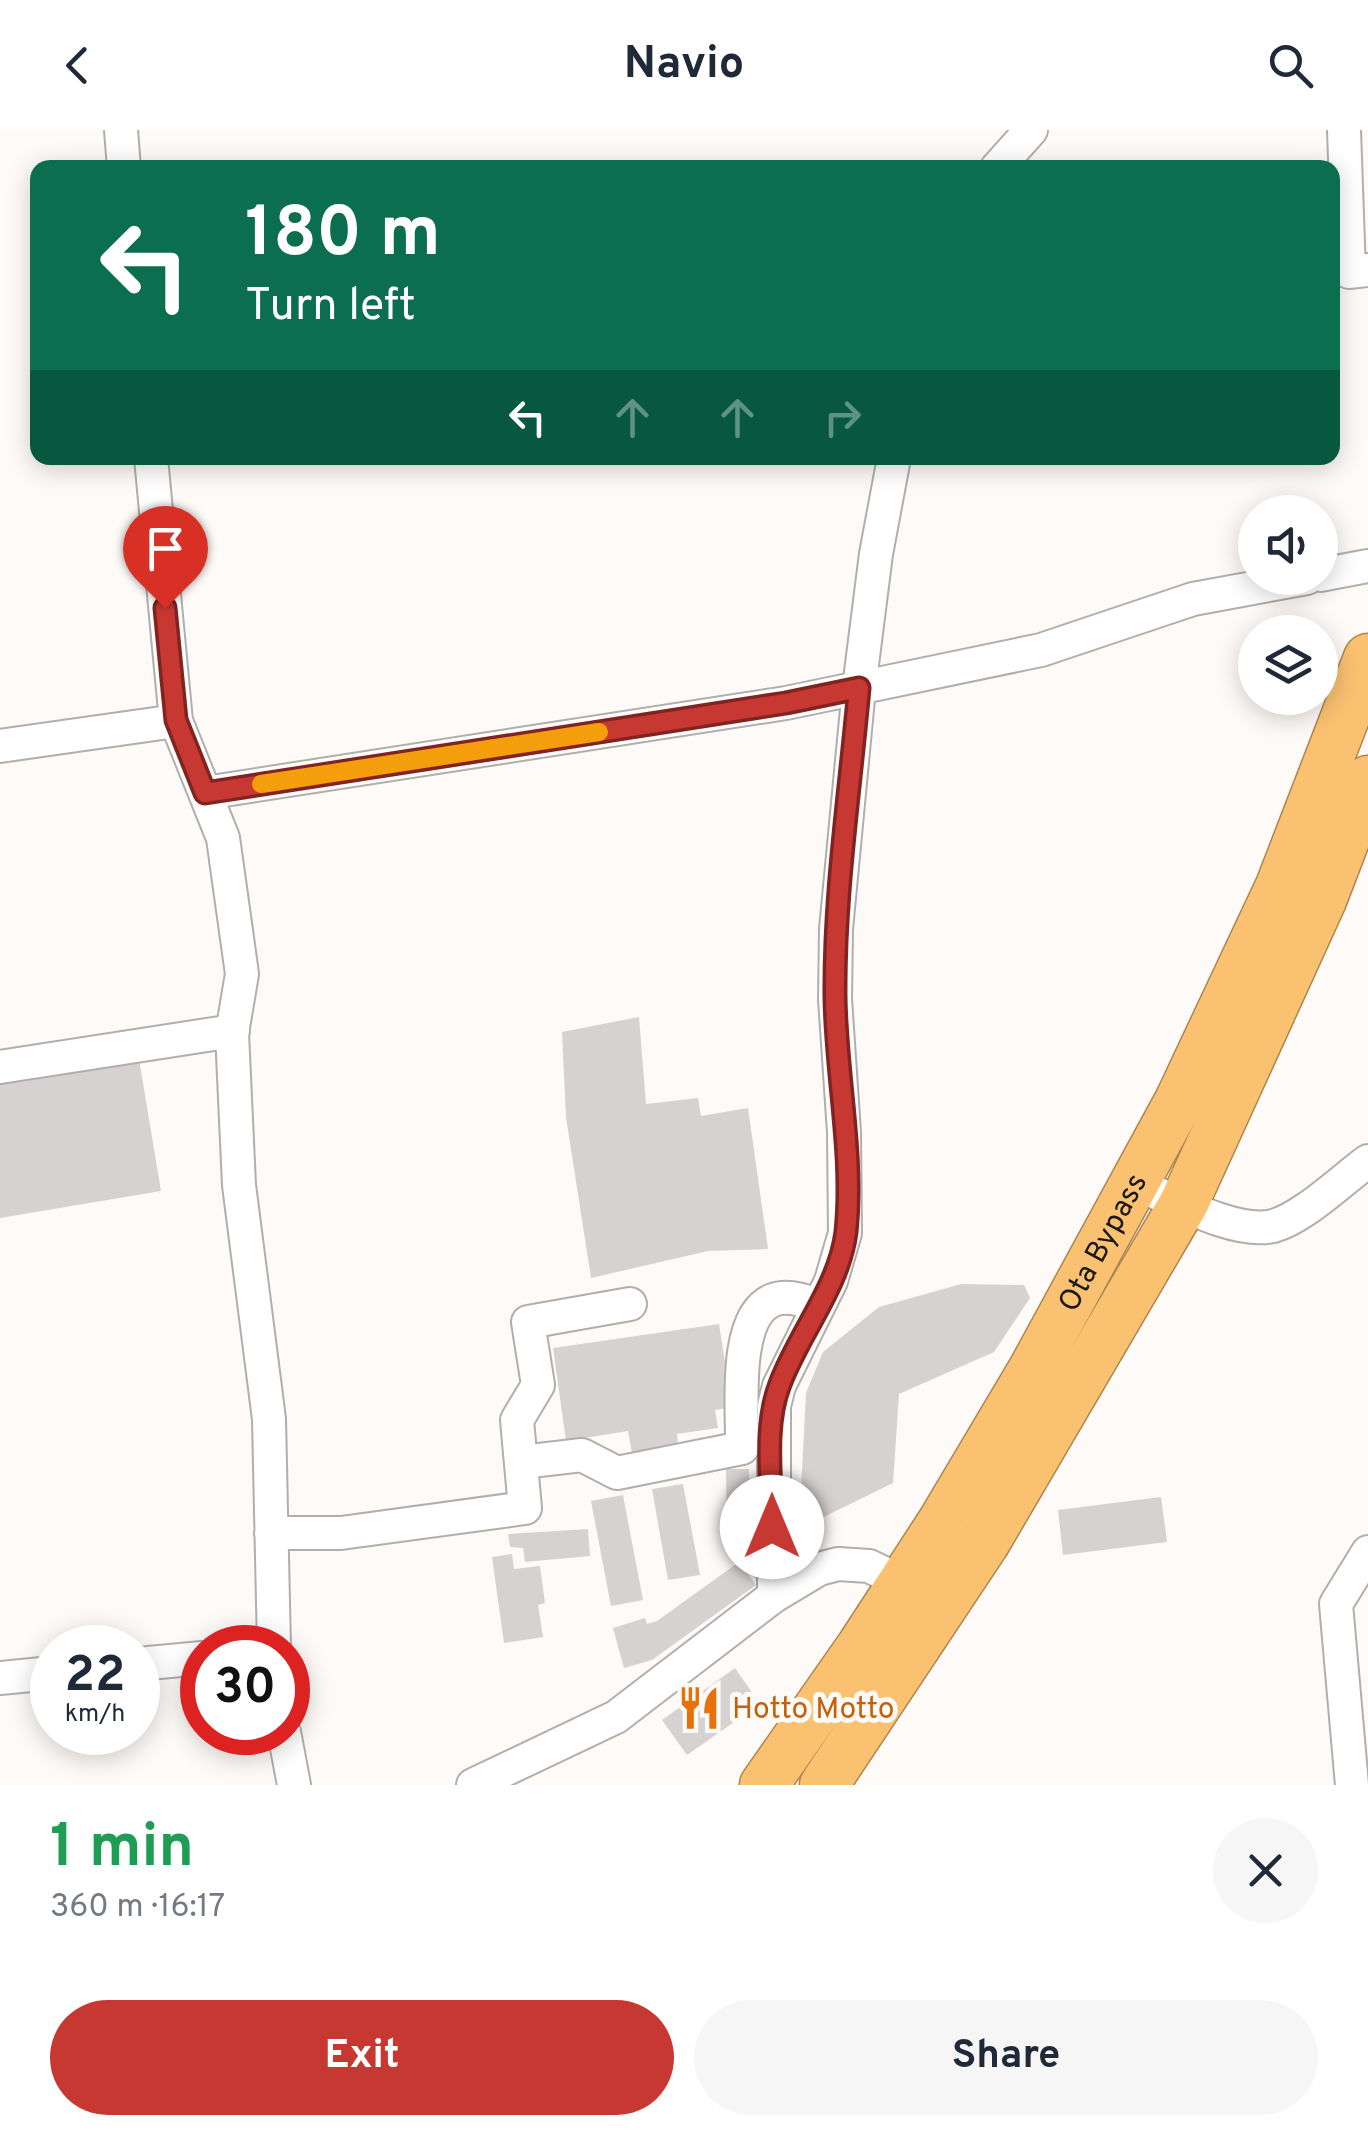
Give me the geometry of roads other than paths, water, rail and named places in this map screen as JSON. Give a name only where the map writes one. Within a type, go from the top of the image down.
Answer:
[{"type":"highway","name":"Ota Bypass","points":[[764,1785],[942,1522],[1033,1369],[1179,1101],[1280,886],[1368,658]]},
{"type":"highway","name":"Ota Bypass","points":[[824,1785],[1053,1432],[1184,1203],[1322,900],[1368,780]]},
{"type":"street","points":[[120,130],[123,160]]},
{"type":"street","points":[[1004,160],[1030,130]]},
{"type":"street","points":[[1344,130],[1349,272],[1368,270]]},
{"type":"street","points":[[152,465],[176,720],[223,838],[242,974],[232,1031],[239,1185],[268,1419],[274,1625]]},
{"type":"street","points":[[774,1596],[774,1406],[779,1386],[840,1257],[846,1232],[835,999],[836,929],[859,688],[876,554],[893,465]]},
{"type":"street","points":[[1338,572],[1368,566]]},
{"type":"street","points":[[205,793],[786,703],[1041,650],[1192,599],[1238,591]]},
{"type":"street","points":[[0,746],[176,720]]},
{"type":"street","points":[[0,1068],[232,1031]]},
{"type":"street","points":[[1134,1183],[1233,1224],[1255,1228],[1276,1225],[1294,1216],[1368,1161]]},
{"type":"street","points":[[522,1462],[582,1455],[616,1473],[742,1448],[742,1361],[759,1310],[769,1301],[782,1298],[820,1305]]},
{"type":"street","points":[[272,1533],[341,1534],[526,1508],[518,1420],[538,1384],[528,1322],[630,1304]]},
{"type":"street","points":[[1352,1785],[1336,1604],[1368,1552]]},
{"type":"street","points":[[474,1785],[616,1717],[774,1596],[819,1569],[838,1564],[868,1566],[903,1580],[943,1605]]},
{"type":"street","points":[[0,1678],[30,1675]]},
{"type":"street","points":[[288,1755],[294,1785]]},
{"type":"place","name":"Hotto Motto","points":[[699,1708]]}]
